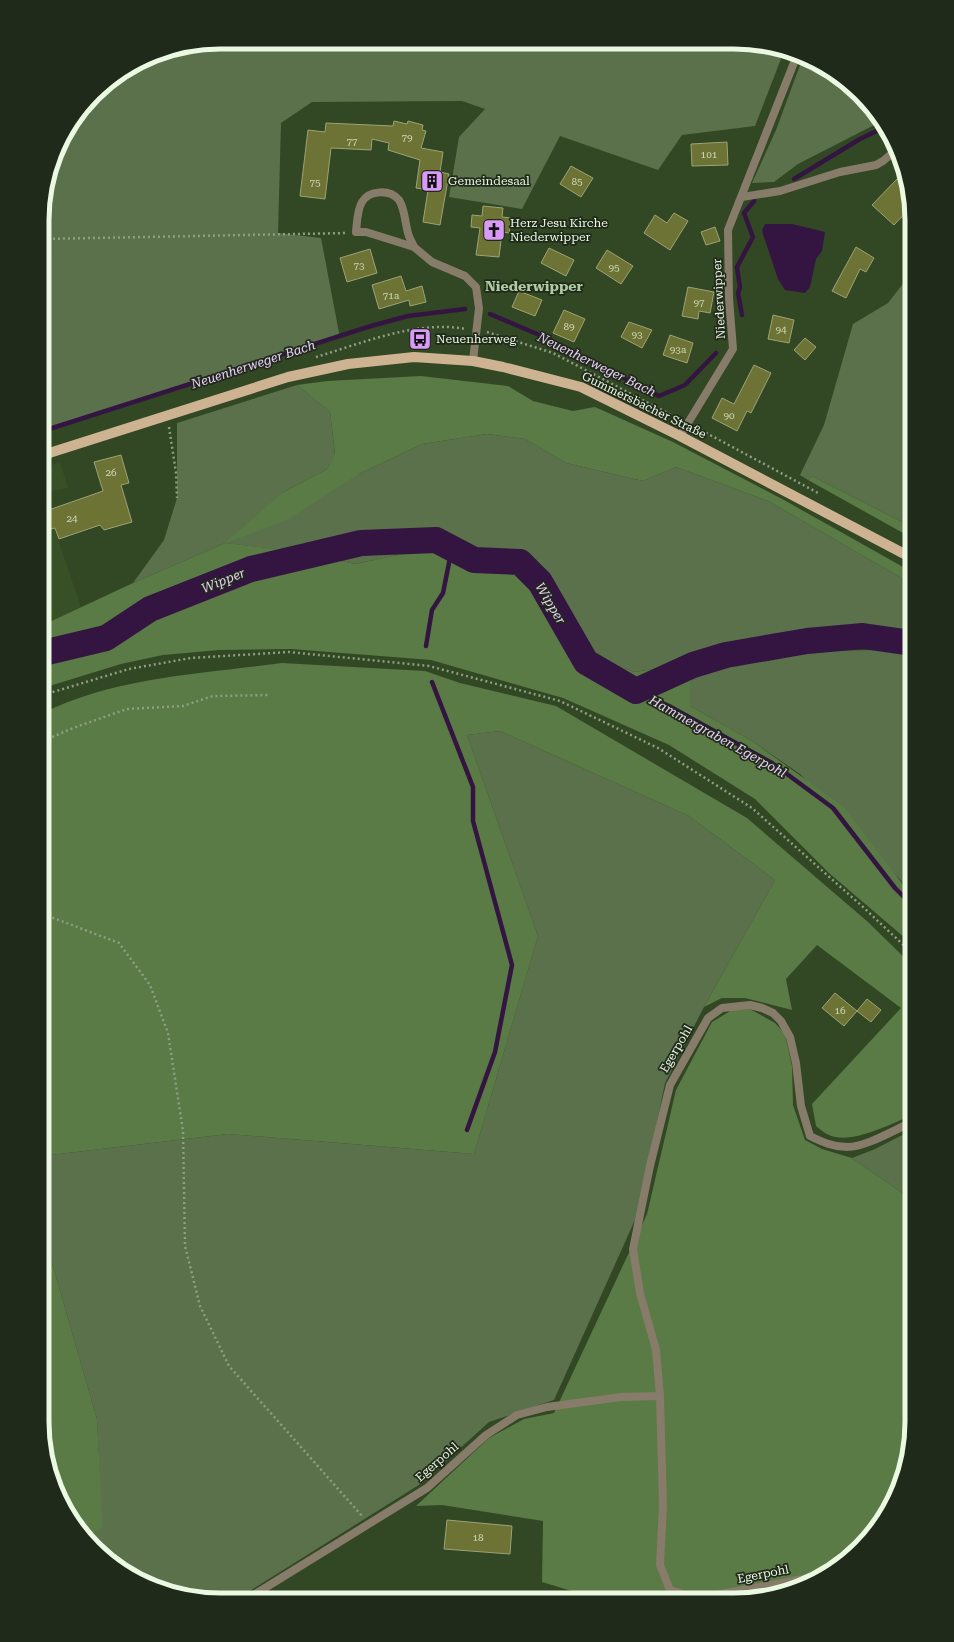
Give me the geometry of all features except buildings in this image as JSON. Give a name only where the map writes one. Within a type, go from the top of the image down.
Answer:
[{"type":"main road","name":"Gummersbacher Straße","points":[[49,452],[288,377],[348,364],[414,357],[473,361],[581,387],[680,436],[905,554]]},
{"type":"street","name":"Niederwipper","points":[[680,436],[733,349],[729,298],[728,230],[794,60]]},
{"type":"street","points":[[742,197],[780,191],[840,172],[876,165],[891,154]]},
{"type":"street","points":[[414,247],[408,234],[399,200],[391,194],[382,192],[369,195],[362,202],[356,232],[366,232],[414,247],[432,262],[465,276],[476,287],[479,308],[473,361]]},
{"type":"street","name":"Egerpohl","points":[[679,1593],[670,1590],[660,1565],[663,1506],[660,1396],[656,1350],[640,1293],[633,1249],[650,1166],[670,1085],[708,1018],[722,1008],[750,1005],[773,1013],[781,1021],[790,1037],[796,1063],[801,1106],[810,1136],[826,1144],[848,1147],[870,1141],[905,1125]]},
{"type":"street","name":"Egerpohl","points":[[257,1593],[427,1488],[486,1435],[517,1415],[547,1407],[620,1397],[660,1396]]},
{"type":"street","name":"Egerpohl","points":[[726,1593],[800,1579]]},
{"type":"path","points":[[49,239],[356,232]]},
{"type":"path","points":[[310,359],[401,332],[450,326],[491,333],[553,353],[688,423],[821,495]]},
{"type":"path","points":[[167,415],[176,473],[177,498]]},
{"type":"path","points":[[49,693],[129,669],[191,658],[289,652],[429,666],[560,701],[658,748],[752,808],[905,946]]},
{"type":"path","points":[[49,738],[73,728],[127,709],[182,706],[213,696],[269,695]]},
{"type":"path","points":[[49,916],[119,943],[150,986],[168,1033],[183,1131],[185,1246],[200,1306],[229,1366],[369,1524]]},
{"type":"shaded area","points":[[209,49],[745,49],[782,56],[755,126],[682,135],[658,170],[560,136],[522,209],[449,197],[459,137],[485,109],[462,101],[312,102],[281,123],[278,233],[321,238],[340,338],[49,431],[50,198],[62,155],[78,125],[91,107],[116,84],[144,67],[165,58],[187,52]]},
{"type":"shaded area","points":[[801,63],[829,78],[847,91],[863,107],[876,124],[798,164],[774,182],[752,183],[776,130]]},
{"type":"shaded area","points":[[765,224],[792,224],[825,232],[822,251],[816,259],[810,287],[805,293],[785,290],[778,279],[762,230]]},
{"type":"shaded area","points":[[905,281],[905,523],[812,476],[808,480],[800,475],[824,425],[853,324],[888,303]]},
{"type":"shaded area","points":[[421,376],[508,386],[533,401],[573,411],[595,407],[673,442],[784,500],[905,568],[905,580],[768,501],[676,467],[643,481],[566,463],[525,439],[487,434],[422,444],[359,474],[287,520],[226,543],[301,552],[355,564],[452,544],[539,560],[587,644],[610,663],[634,672],[654,669],[668,686],[700,669],[690,684],[690,706],[752,741],[844,807],[905,887],[905,938],[829,873],[755,799],[669,745],[563,698],[431,660],[291,649],[219,650],[163,655],[121,664],[49,686],[49,622],[133,583],[225,543],[282,493],[327,469],[335,454],[330,412],[297,385],[327,381]]},
{"type":"shaded area","points":[[297,385],[330,412],[335,455],[327,469],[282,493],[359,474],[422,444],[487,434],[525,439],[566,463],[643,481],[676,467],[768,501],[905,580],[905,634],[854,630],[794,635],[694,657],[654,669],[634,672],[610,663],[587,644],[538,560],[452,544],[355,564],[301,552],[225,543],[133,583],[164,540],[177,498],[177,423]]},
{"type":"shaded area","points":[[60,462],[68,488],[49,492],[49,466]]},
{"type":"shaded area","points":[[812,476],[905,523],[905,534],[808,480]]},
{"type":"shaded area","points":[[49,513],[81,607],[49,622]]},
{"type":"shaded area","points":[[877,650],[905,652],[905,885],[800,774],[752,741],[690,706],[690,684],[700,669],[803,651]]},
{"type":"shaded area","points":[[282,663],[425,671],[460,683],[556,706],[747,818],[868,922],[905,958],[905,1118],[871,1132],[848,1137],[829,1135],[816,1126],[812,1104],[901,1008],[817,945],[786,979],[792,1010],[745,998],[722,998],[704,1007],[775,880],[689,816],[500,731],[467,735],[538,936],[474,1154],[228,1134],[49,1155],[49,710],[71,701],[130,684],[190,674]]},
{"type":"shaded area","points":[[500,731],[689,816],[775,880],[704,1007],[665,1083],[639,1211],[554,1400],[489,1422],[422,1483],[247,1593],[198,1592],[165,1584],[144,1575],[125,1564],[107,1551],[91,1535],[102,1528],[97,1419],[49,1252],[49,1155],[228,1134],[474,1154],[538,936],[467,735]]},
{"type":"shaded area","points":[[750,1009],[775,1023],[785,1034],[792,1066],[793,1105],[805,1140],[822,1149],[852,1158],[905,1195],[905,1433],[902,1455],[896,1477],[887,1498],[863,1535],[838,1558],[799,1580],[767,1590],[745,1593],[578,1593],[542,1582],[543,1521],[442,1505],[416,1506],[489,1438],[524,1419],[554,1413],[647,1214],[676,1090],[712,1022],[732,1010]]},
{"type":"shaded area","points":[[905,1134],[905,1195],[852,1158],[875,1149]]},
{"type":"shaded area","points":[[49,1252],[97,1419],[103,1528],[91,1535],[84,1526],[62,1487],[52,1455],[49,1433]]},
{"type":"waterway","name":"Neuenherweger Bach","points":[[794,179],[860,139],[879,130]]},
{"type":"waterway","name":"Neuenherweger Bach","points":[[742,315],[738,293],[740,287],[737,267],[753,237],[744,213],[754,201]]},
{"type":"waterway","name":"Neuenherweger Bach","points":[[49,429],[371,326],[408,316],[465,309]]},
{"type":"waterway","name":"Neuenherweger Bach","points":[[490,314],[544,337],[659,396],[685,385],[716,353]]},
{"type":"waterway","name":"Wipper","points":[[49,652],[106,638],[150,609],[251,569],[361,543],[436,540],[474,560],[520,562],[540,582],[586,662],[636,691],[693,665],[726,655],[807,641],[863,636],[905,642]]},
{"type":"waterway","points":[[426,646],[432,610],[443,593],[452,548]]},
{"type":"waterway","points":[[432,682],[473,787],[473,821],[512,965],[495,1052],[467,1130]]},
{"type":"waterway","name":"Hammergraben Egerpohl","points":[[636,691],[669,706],[772,763],[833,808],[895,888],[905,898]]},
{"type":"place","name":"Gemeindesaal","points":[[432,181]]},
{"type":"place","name":"Herz Jesu Kirche Niederwipper","points":[[494,230]]},
{"type":"place","name":"Neuenherweg","points":[[420,339]]},
{"type":"district","name":"Niederwipper","points":[[534,286]]}]
